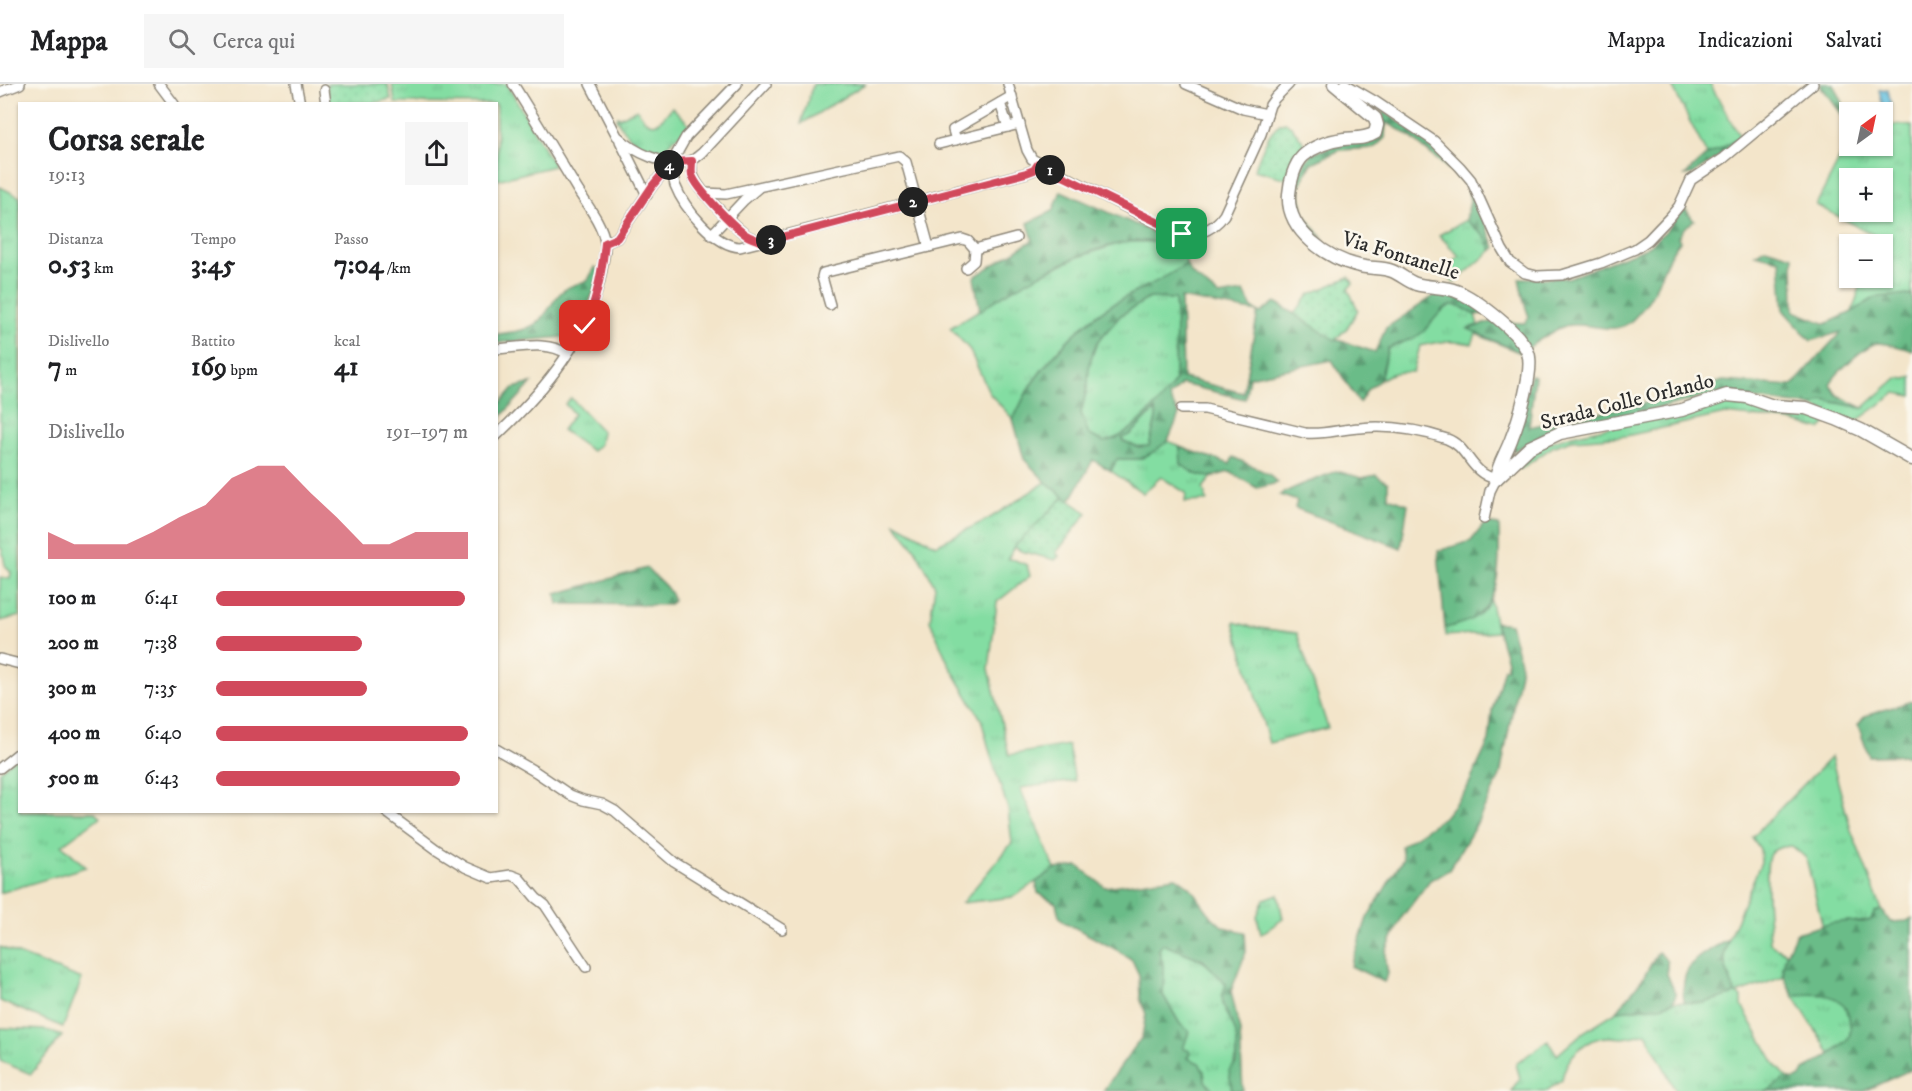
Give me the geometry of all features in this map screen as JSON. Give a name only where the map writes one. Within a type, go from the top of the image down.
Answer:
[{"type":"street","points":[[0,92],[20,84]]},
{"type":"street","points":[[159,84],[172,102]]},
{"type":"street","points":[[296,84],[300,102]]},
{"type":"street","points":[[498,434],[531,400],[567,354],[589,317],[601,277],[605,243],[594,218],[513,84]]},
{"type":"street","points":[[590,84],[646,197]]},
{"type":"street","points":[[605,243],[617,238],[672,162],[686,137],[737,84]]},
{"type":"street","points":[[617,136],[635,150],[672,162],[692,161],[766,84]]},
{"type":"street","points":[[1008,84],[1027,150],[1032,159],[1182,234],[1199,233],[1217,224],[1224,215],[1261,134],[1266,114],[1275,98],[1289,84]]},
{"type":"street","points":[[1186,84],[1243,109],[1266,114]]},
{"type":"street","name":"Via Fontanelle","points":[[1334,84],[1375,118],[1377,125],[1375,133],[1370,136],[1322,144],[1298,162],[1291,181],[1289,207],[1303,232],[1334,257],[1362,267],[1392,271],[1416,284],[1457,291],[1495,315],[1527,350],[1529,364],[1525,393],[1512,437],[1490,491],[1484,519]]},
{"type":"street","points":[[1345,84],[1425,135],[1460,166],[1471,180],[1510,262],[1525,273],[1537,276],[1563,275],[1635,249],[1647,240],[1679,206],[1691,180],[1724,158],[1813,84]]},
{"type":"street","points":[[324,90],[326,102]]},
{"type":"street","points":[[956,140],[954,130],[1011,96]]},
{"type":"street","points":[[1000,103],[1008,127]]},
{"type":"street","points":[[939,144],[1020,124]]},
{"type":"street","points":[[704,193],[726,194],[899,156],[906,162],[929,247]]},
{"type":"street","points":[[692,161],[693,178],[704,193],[749,237],[763,242]]},
{"type":"street","points":[[672,162],[675,184],[683,200],[711,235],[733,247],[748,246],[1026,173],[1034,170],[1038,164]]},
{"type":"street","points":[[711,235],[744,200],[761,186]]},
{"type":"street","points":[[975,249],[1016,238]]},
{"type":"street","points":[[830,305],[822,277],[824,273],[962,239],[968,241],[975,249],[974,261],[966,268]]},
{"type":"street","points":[[498,349],[552,347],[567,354]]},
{"type":"street","name":"Strada Colle Orlando","points":[[1496,479],[1530,447],[1560,433],[1682,410],[1727,395],[1747,397],[1773,406],[1806,408],[1861,430],[1912,459]]},
{"type":"street","points":[[1181,409],[1205,409],[1305,434],[1316,435],[1358,428],[1384,427],[1426,434],[1451,441],[1483,476],[1496,479]]},
{"type":"street","points":[[0,659],[18,664]]},
{"type":"street","points":[[498,750],[570,795],[602,804],[615,811],[674,862],[782,929]]},
{"type":"street","points":[[0,768],[18,754]]},
{"type":"street","points":[[387,813],[465,867],[491,878],[515,876],[525,882],[552,914],[586,967]]},
{"type":"green space","points":[[326,84],[388,84],[391,99],[378,102],[329,102]]},
{"type":"green space","points":[[392,84],[507,84],[554,166],[498,180],[498,102],[395,102]]},
{"type":"green space","points":[[813,84],[865,84],[801,124]]},
{"type":"green space","points":[[1671,84],[1710,84],[1740,137],[1707,155]]},
{"type":"green space","points":[[1819,84],[1834,84],[1843,102],[1839,102],[1839,110]]},
{"type":"green space","points":[[672,107],[690,125],[662,150],[647,147],[635,141],[616,119],[618,116],[619,118],[637,109],[646,121],[654,124],[662,119]]},
{"type":"green space","points":[[1382,110],[1434,146],[1471,184],[1495,248],[1492,250],[1485,237],[1466,220],[1470,201],[1467,185],[1407,134],[1386,122],[1385,138],[1374,148],[1340,150],[1312,163],[1299,187],[1303,213],[1324,240],[1309,228],[1298,210],[1296,200],[1297,181],[1305,162],[1311,154],[1381,129],[1384,121]]},
{"type":"green space","points":[[1776,110],[1735,146],[1693,174],[1685,175],[1707,155],[1740,137]]},
{"type":"green space","points":[[1285,122],[1291,126],[1308,148],[1287,179],[1254,170],[1270,135],[1279,124]]},
{"type":"green space","points":[[1893,126],[1912,126],[1912,295],[1876,297],[1852,312],[1860,288],[1893,288],[1893,234],[1872,234],[1849,222],[1893,222],[1893,168],[1839,168],[1839,217],[1816,205],[1841,156],[1893,156]]},
{"type":"green space","points":[[0,187],[18,196],[18,616],[0,621],[0,577],[10,578],[11,573],[5,565],[0,548]]},
{"type":"green space","points":[[1061,191],[1186,247],[1186,256],[1152,242],[1133,242],[1111,246],[1087,253],[1038,275],[980,311],[974,277],[1033,240],[1028,223],[1053,211]]},
{"type":"green space","points":[[1686,210],[1694,221],[1684,228],[1678,237],[1680,241],[1646,304],[1629,323],[1622,327],[1565,326],[1548,334],[1521,353],[1468,329],[1491,322],[1525,323],[1529,317],[1519,278],[1568,278],[1644,249],[1665,232]]},
{"type":"green space","points":[[1466,220],[1485,237],[1492,250],[1454,283],[1442,271],[1459,256],[1439,235]]},
{"type":"green space","points":[[1124,242],[1153,242],[1186,256],[1186,264],[1113,304],[1080,329],[1050,360],[1033,382],[1013,419],[990,394],[969,349],[950,328],[1026,281],[1078,257]]},
{"type":"green space","points":[[1765,248],[1793,256],[1794,311],[1826,324],[1876,297],[1912,295],[1912,351],[1886,344],[1873,345],[1852,360],[1830,384],[1837,395],[1863,408],[1824,400],[1812,406],[1714,394],[1542,435],[1514,451],[1512,445],[1531,375],[1535,376],[1529,427],[1651,402],[1723,381],[1792,386],[1841,332],[1811,341],[1784,311],[1780,260],[1755,254]]},
{"type":"green space","points":[[1186,264],[1192,274],[1219,296],[1244,292],[1252,308],[1261,313],[1275,302],[1335,339],[1375,352],[1386,328],[1440,292],[1453,293],[1488,313],[1475,315],[1460,306],[1451,305],[1443,309],[1416,337],[1388,348],[1380,380],[1368,389],[1359,403],[1332,360],[1249,377],[1245,399],[1182,384],[1169,397],[1179,415],[1168,441],[1140,459],[1117,459],[1111,471],[1093,460],[1070,501],[1046,482],[1024,459],[1013,419],[1033,382],[1050,360],[1080,329],[1113,304]],"holes":[[[1149,298],[1175,299],[1175,381],[1159,402],[1135,425],[1120,436],[1104,442],[1089,435],[1081,413],[1088,383],[1089,364],[1097,342],[1121,315]],[[1181,298],[1258,312],[1243,393],[1183,378]],[[1155,410],[1156,419],[1149,446],[1137,447],[1123,441],[1122,438],[1131,434]]]},
{"type":"green space","points":[[595,267],[599,271],[596,286],[574,336],[498,343],[498,334],[531,327],[542,319],[560,293],[588,280]]},
{"type":"green space","points":[[1349,277],[1353,283],[1348,289],[1358,310],[1347,328],[1335,340],[1294,314],[1310,294]]},
{"type":"green space","points":[[1149,298],[1175,299],[1175,381],[1159,402],[1135,425],[1120,436],[1104,442],[1089,435],[1081,413],[1088,383],[1089,364],[1097,342],[1121,315]]},
{"type":"green space","points":[[1451,305],[1460,306],[1475,315],[1478,325],[1469,328],[1521,353],[1476,334],[1472,344],[1446,342],[1420,346],[1413,372],[1396,373],[1380,380],[1387,348],[1417,332]]},
{"type":"green space","points":[[1912,376],[1912,396],[1896,393],[1854,423],[1812,406],[1823,400],[1863,408],[1897,378],[1907,379]]},
{"type":"green space","points":[[532,383],[498,420],[498,406],[514,388]]},
{"type":"green space","points":[[571,398],[602,431],[600,444],[592,451],[562,430],[574,414],[565,404]]},
{"type":"green space","points":[[1740,402],[1799,411],[1830,419],[1820,429],[1790,421],[1725,414],[1626,436],[1572,440],[1554,446],[1521,469],[1517,468],[1517,464],[1544,444],[1572,435],[1707,406]]},
{"type":"green space","points":[[1156,409],[1150,446],[1134,446],[1121,438],[1131,434]]},
{"type":"green space","points":[[1168,441],[1180,447],[1181,464],[1198,475],[1215,476],[1203,488],[1207,501],[1185,502],[1186,493],[1161,477],[1143,493],[1111,471],[1117,459],[1140,459]]},
{"type":"green space","points":[[1180,447],[1230,464],[1233,457],[1269,474],[1277,483],[1257,488],[1230,472],[1210,477],[1196,474],[1181,464]]},
{"type":"green space","points":[[1336,471],[1362,478],[1376,475],[1388,483],[1388,497],[1408,504],[1401,548],[1295,508],[1297,501],[1280,495]]},
{"type":"green space","points":[[1046,482],[1064,497],[1014,547],[1008,559],[1027,565],[1030,576],[997,602],[989,669],[1009,755],[1068,745],[1075,781],[1020,788],[1055,869],[1013,897],[962,903],[1012,843],[1008,809],[981,719],[949,665],[930,621],[935,586],[915,549],[894,522],[936,545],[990,518]]},
{"type":"green space","points":[[1064,497],[1087,513],[1056,553],[1059,556],[1055,560],[1014,547]]},
{"type":"green space","points":[[1485,523],[1499,525],[1498,574],[1491,597],[1477,616],[1462,624],[1445,628],[1438,551],[1471,541]]},
{"type":"green space","points":[[647,568],[670,592],[673,601],[668,605],[558,604],[556,594]]},
{"type":"green space","points":[[1490,597],[1497,632],[1446,636],[1445,628],[1471,617],[1482,609]]},
{"type":"green space","points":[[1234,622],[1252,627],[1297,633],[1328,728],[1269,743]]},
{"type":"green space","points":[[1495,622],[1510,624],[1521,666],[1500,776],[1475,827],[1449,870],[1430,880],[1402,917],[1386,951],[1388,974],[1384,982],[1351,966],[1367,918],[1403,859],[1401,846],[1444,817],[1466,790],[1489,741],[1492,711],[1504,668],[1507,668]]},
{"type":"green space","points":[[1912,701],[1912,755],[1869,756],[1858,725],[1865,716]]},
{"type":"green space","points":[[18,756],[18,813],[96,813],[100,817],[62,845],[86,867],[0,893],[0,771]]},
{"type":"green space","points":[[1831,757],[1851,830],[1882,910],[1875,912],[1871,920],[1823,927],[1806,858],[1792,846],[1777,849],[1770,854],[1767,883],[1770,942],[1774,947],[1787,953],[1783,966],[1783,977],[1736,994],[1742,997],[1742,1006],[1776,1065],[1787,1077],[1768,1091],[1676,1091],[1646,1033],[1626,1038],[1609,1037],[1592,1041],[1584,1045],[1572,1057],[1562,1080],[1546,1091],[1511,1091],[1520,1078],[1516,1064],[1548,1040],[1557,1055],[1582,1033],[1617,1011],[1660,1006],[1673,1002],[1704,1003],[1731,979],[1726,969],[1724,956],[1728,940],[1761,862],[1760,849],[1752,837]]},
{"type":"green space","points":[[1078,866],[1105,887],[1176,877],[1190,887],[1211,916],[1223,927],[1245,932],[1246,952],[1231,991],[1240,1032],[1243,1091],[1232,1091],[1229,1071],[1236,1063],[1237,1041],[1235,1030],[1223,1005],[1222,996],[1226,984],[1203,960],[1162,944],[1159,950],[1164,970],[1163,995],[1180,1024],[1189,1031],[1183,1049],[1190,1053],[1187,1058],[1199,1063],[1204,1072],[1205,1081],[1214,1091],[1103,1091],[1142,1037],[1146,1014],[1140,998],[1139,975],[1132,960],[1064,922],[1059,916],[1056,903],[1038,893],[1036,882],[1055,869]]},
{"type":"green space","points":[[1278,894],[1283,919],[1261,934],[1257,916],[1264,899]]},
{"type":"green space","points":[[1882,910],[1890,922],[1907,921],[1912,918],[1912,1069],[1864,1091],[1768,1091],[1787,1077],[1794,1080],[1801,1077],[1804,1070],[1842,1045],[1850,1033],[1848,1013],[1838,1000],[1830,996],[1812,994],[1793,995],[1788,986],[1783,971],[1784,964],[1796,933],[1832,923],[1849,921],[1859,923],[1871,920],[1875,912]]},
{"type":"green space","points":[[1728,940],[1724,960],[1735,994],[1704,1003],[1684,1002],[1683,989],[1688,970],[1708,951]]},
{"type":"green space","points":[[1162,944],[1205,963],[1226,984],[1224,999],[1237,1039],[1231,1078],[1232,1091],[1214,1091],[1205,1081],[1204,1072],[1199,1063],[1187,1058],[1184,1046],[1188,1035],[1163,995],[1164,970],[1159,950]]},
{"type":"green space","points":[[0,947],[82,979],[63,1027],[0,1001]]},
{"type":"green space","points":[[1658,952],[1667,960],[1667,974],[1676,995],[1673,1002],[1661,1006],[1617,1011],[1643,978]]},
{"type":"green space","points":[[1815,993],[1829,995],[1840,1001],[1849,1017],[1851,1029],[1847,1040],[1830,1053],[1793,995]]},
{"type":"green space","points":[[0,1028],[46,1030],[62,1036],[31,1074],[0,1061]]},
{"type":"water","points":[[1888,89],[1890,102],[1882,102],[1879,90]]},
{"type":"route","points":[[585,326],[601,277],[605,243],[617,238],[653,185],[672,162],[692,161],[693,178],[704,193],[740,230],[749,237],[763,242],[1026,173],[1034,170],[1038,164],[1182,234]]}]
